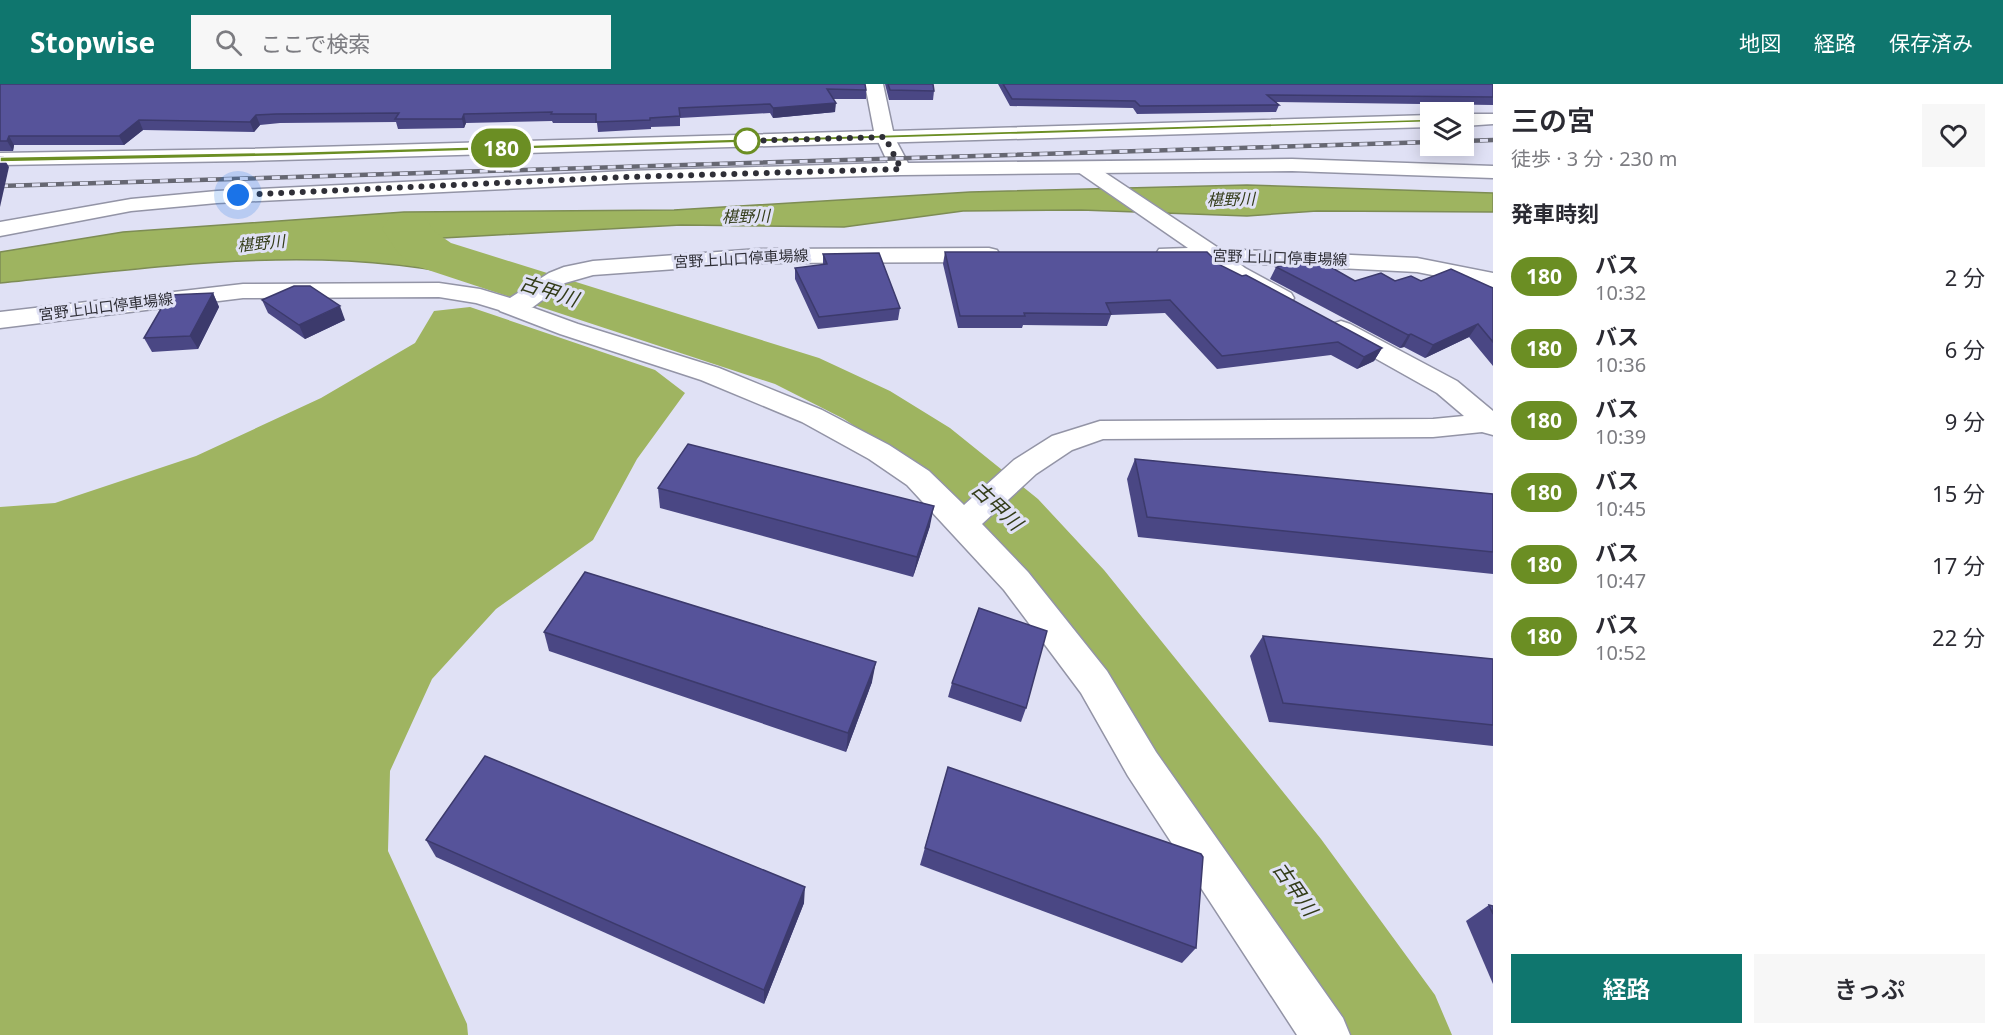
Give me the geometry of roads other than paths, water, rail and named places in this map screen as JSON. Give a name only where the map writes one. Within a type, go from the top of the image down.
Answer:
[{"type":"street","points":[[874,84],[885,137],[901,169]]},
{"type":"street","points":[[1474,120],[1493,119]]},
{"type":"street","points":[[0,159],[1420,121]]},
{"type":"street","points":[[0,228],[130,205],[217,196],[593,179],[901,169],[1090,172],[1116,166],[1292,165],[1493,172]]},
{"type":"street","points":[[1090,172],[1238,273],[1447,387],[1492,424]]},
{"type":"street","name":"宮野上山口停車場線","points":[[1141,254],[1210,253],[1406,264],[1493,280]]},
{"type":"street","name":"宮野上山口停車場線","points":[[0,320],[243,291],[439,290],[516,304],[557,278],[593,268],[759,256],[1010,255]]},
{"type":"street","points":[[516,304],[569,329],[710,374],[812,416],[879,452],[918,478],[967,519],[1094,682],[1142,764],[1326,1035]]},
{"type":"street","points":[[967,519],[1016,478],[1025,467],[1062,443],[1100,430],[1433,428],[1492,424]]},
{"type":"water","name":"椹野川","points":[[1247,185],[1493,193],[1493,212],[1317,211],[1247,216],[1081,210],[963,211],[844,227],[681,225],[443,238],[437,250],[478,264],[487,281],[427,269],[366,262],[305,260],[183,265],[0,283],[0,252],[123,232],[404,212],[674,210],[970,192]]},
{"type":"waterway","name":"古甲川","points":[[407,229],[417,243],[432,254],[797,371],[867,405],[926,443],[1012,517],[1076,591],[1285,873],[1395,1035]]},
{"type":"railway","points":[[1474,141],[1493,140]]},
{"type":"railway","points":[[0,186],[1420,142]]}]
